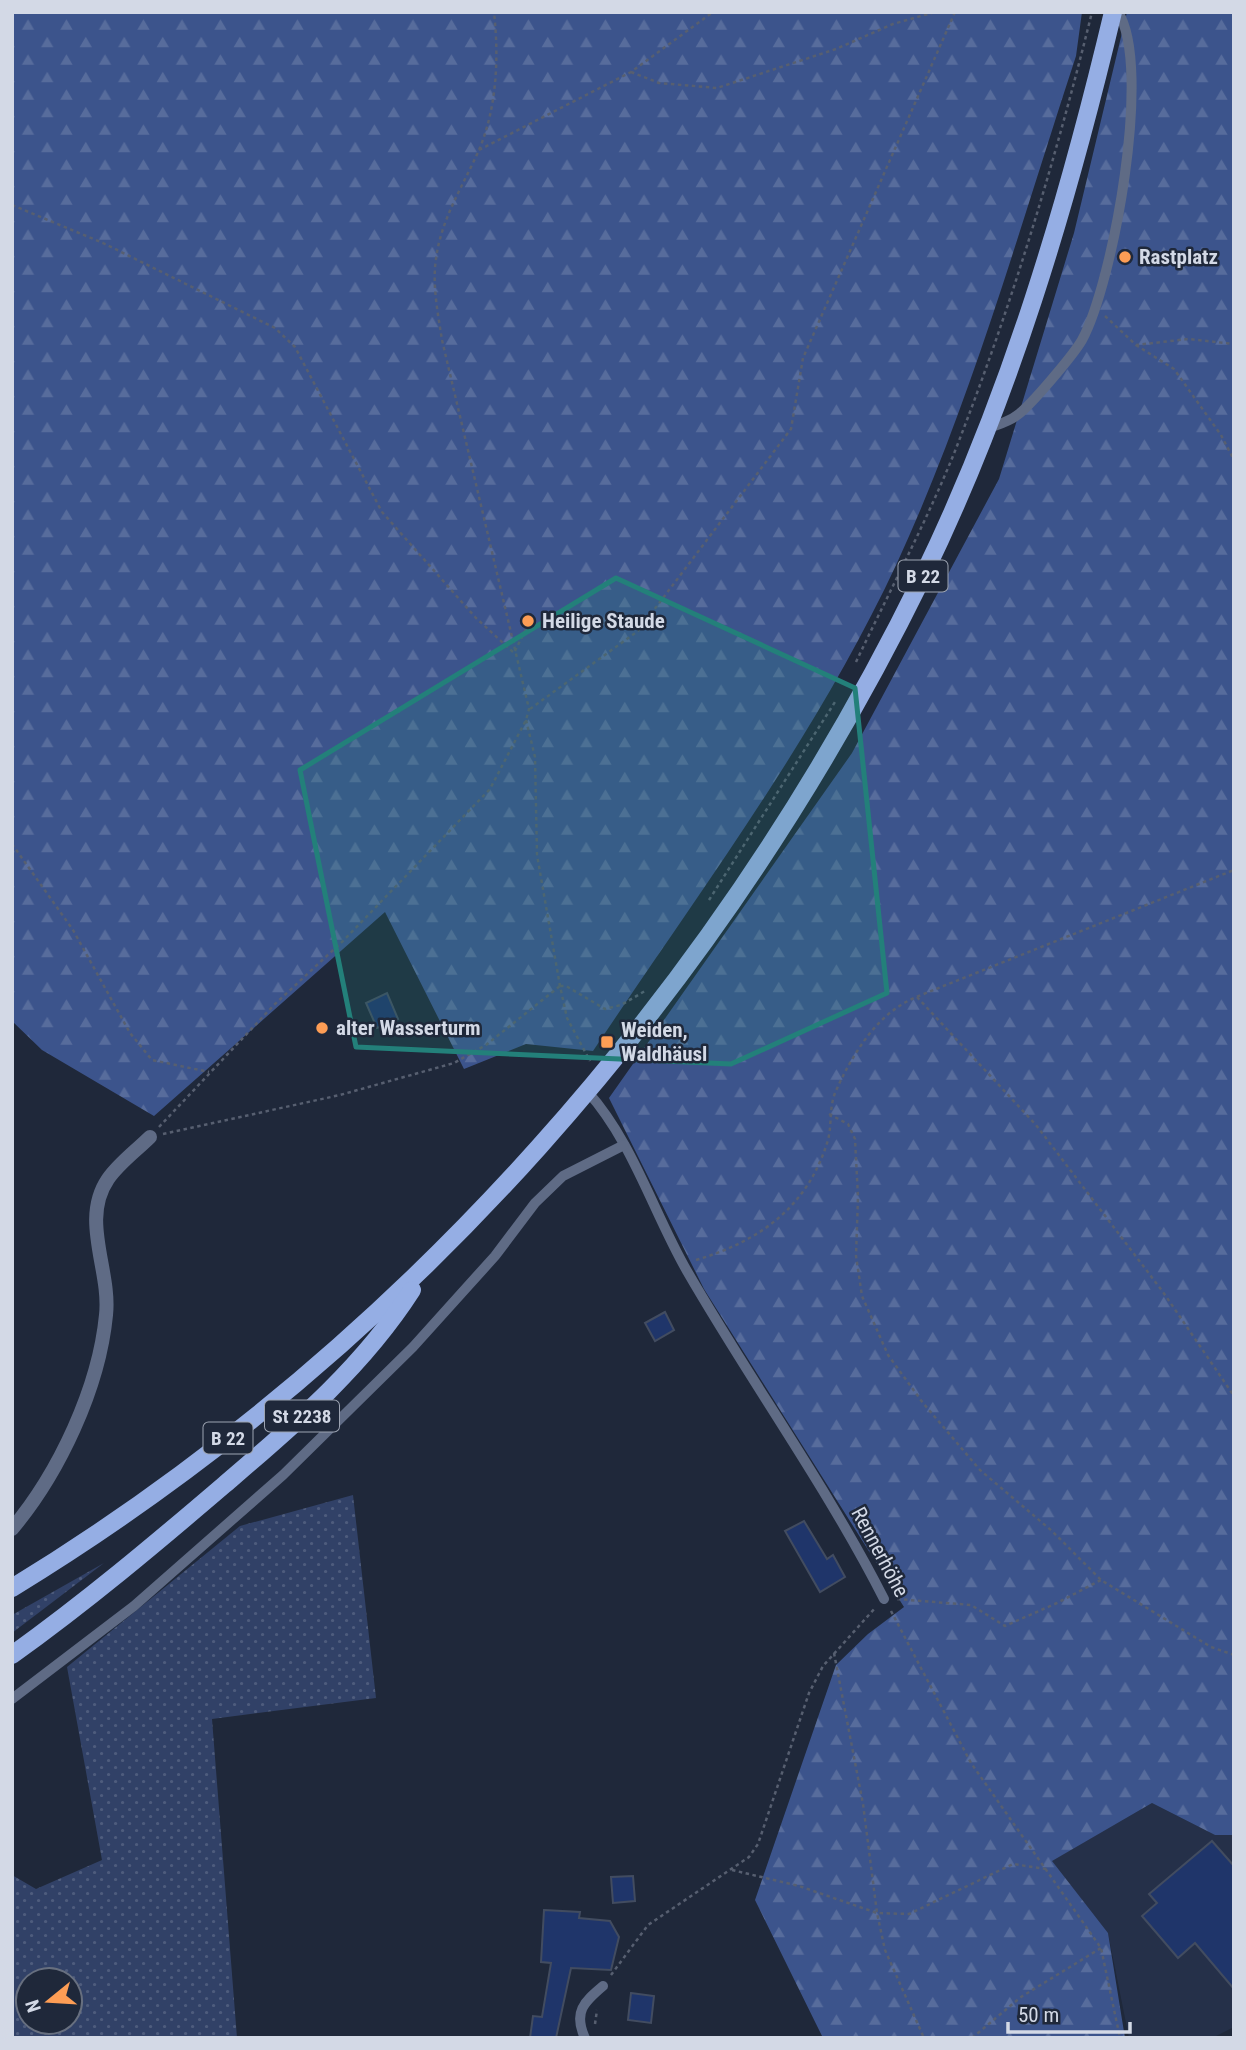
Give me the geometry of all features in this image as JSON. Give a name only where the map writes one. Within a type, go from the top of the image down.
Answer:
[{"type":"main road","name":"B 22","points":[[12,1588],[157,1493],[346,1341],[427,1267],[506,1186],[599,1076],[735,897],[777,836],[851,713],[924,574],[986,429],[1052,243],[1113,12]]},
{"type":"main road","name":"St 2238","points":[[12,1655],[155,1545],[341,1380],[385,1333],[427,1267]]},
{"type":"street","points":[[12,1529],[30,1507],[77,1422],[102,1343],[106,1288],[95,1219],[98,1201],[108,1178],[150,1137]]},
{"type":"lane","points":[[986,429],[1017,416],[1080,343],[1097,309],[1111,254],[1129,121],[1130,51],[1125,23],[1118,12]]},
{"type":"lane","name":"Rennerhöhe","points":[[587,1090],[603,1108],[624,1145],[683,1264],[851,1534],[884,1599]]},
{"type":"lane","points":[[12,1699],[134,1606],[292,1466],[413,1347],[495,1255],[535,1203],[563,1176],[624,1145]]},
{"type":"lane","points":[[585,2038],[580,2027],[579,2012],[583,2003],[603,1986]]},
{"type":"path","points":[[150,1137],[274,1004],[344,940],[490,789],[526,720],[529,709],[442,340],[436,298],[435,261],[443,228],[462,180],[479,150],[492,113],[497,40],[494,12]]},
{"type":"path","points":[[479,150],[631,72],[713,12]]},
{"type":"path","points":[[631,72],[659,83],[717,88],[836,49],[892,24],[935,12]]},
{"type":"path","points":[[529,709],[638,631],[791,429],[803,358],[955,12]]},
{"type":"path","points":[[852,671],[954,453],[1015,290],[1045,192],[1092,12]]},
{"type":"path","points":[[12,205],[103,243],[275,328],[295,347],[382,512],[476,618],[514,653]]},
{"type":"path","points":[[1097,309],[1136,345],[1174,369],[1221,435],[1234,460]]},
{"type":"path","points":[[1136,345],[1188,339],[1234,344]]},
{"type":"path","points":[[514,653],[526,629]]},
{"type":"path","points":[[708,903],[841,693]]},
{"type":"path","points":[[526,720],[535,757],[537,855],[560,986],[568,1018],[599,1076]]},
{"type":"path","points":[[12,844],[73,930],[130,1033],[152,1060],[209,1072]]},
{"type":"path","points":[[683,1264],[729,1251],[770,1228],[793,1206],[817,1165],[828,1138],[828,1114],[854,1059],[880,1022],[898,1007],[1234,870]]},
{"type":"path","points":[[150,1137],[340,1095],[454,1063],[486,1045],[560,986],[566,986],[605,1009],[621,1005],[645,991]]},
{"type":"path","points":[[917,997],[1036,1125],[1163,1292],[1234,1396]]},
{"type":"path","points":[[828,1114],[848,1124],[855,1139],[858,1197],[856,1256],[862,1296],[888,1354],[923,1403],[980,1470],[1052,1531],[1101,1580],[1211,1647],[1234,1655]]},
{"type":"path","points":[[595,2025],[603,1986],[648,1925],[732,1870],[749,1857],[758,1844],[809,1693],[834,1653],[884,1599],[971,1605],[1005,1626],[1058,1603],[1101,1580]]},
{"type":"path","name":"Rennerhöhe","points":[[884,1599],[971,1763],[1101,1948],[1120,2038]]},
{"type":"path","points":[[834,1653],[863,1804],[877,1913],[885,1950],[924,2038]]},
{"type":"path","points":[[732,1870],[799,1886],[877,1913],[909,1914],[1013,1864],[1046,1869]]},
{"type":"path","points":[[972,2038],[1021,1997],[1101,1948]]},
{"type":"highlighted area","points":[[616,578],[855,688],[887,993],[731,1064],[356,1047],[300,770]]},
{"type":"shaded area","points":[[353,1495],[376,1698],[212,1719],[237,2038],[12,2038],[12,1875],[36,1889],[102,1860],[67,1667],[240,1526]]},
{"type":"shaded area","points":[[104,1563],[12,1633],[12,1615]]},
{"type":"shaded area","points":[[1152,1803],[1215,1835],[1234,1835],[1234,2027],[1212,2038],[1129,2038],[1108,1933],[1051,1861]]},
{"type":"green space","points":[[12,12],[1082,12],[1076,56],[994,312],[949,439],[897,563],[865,627],[793,752],[593,1051],[526,1044],[464,1069],[385,912],[154,1116],[42,1050],[12,1021]]},
{"type":"green space","points":[[1127,12],[1234,12],[1234,1835],[1215,1835],[1152,1803],[1052,1861],[1108,1933],[1125,2038],[823,2038],[755,1900],[836,1665],[868,1634],[904,1607],[704,1289],[609,1098],[852,753],[999,479],[1074,233]]},
{"type":"building","points":[[387,993],[398,1019],[377,1028],[366,1003]]},
{"type":"building","points":[[665,1312],[674,1330],[655,1341],[645,1323]]},
{"type":"building","points":[[804,1521],[827,1559],[833,1555],[845,1577],[820,1592],[785,1531]]},
{"type":"building","points":[[1212,1841],[1234,1866],[1234,1989],[1195,1943],[1178,1958],[1142,1916],[1157,1903],[1149,1894]]},
{"type":"building","points":[[633,1876],[635,1901],[613,1903],[611,1877]]},
{"type":"building","points":[[544,1910],[580,1912],[579,1918],[610,1921],[619,1937],[611,1970],[571,1968],[556,2038],[530,2038],[533,2016],[542,2017],[551,1963],[541,1962]]},
{"type":"building","points":[[631,1993],[654,1996],[651,2023],[628,2020]]},
{"type":"place","name":"Rastplatz","points":[[1125,257]]},
{"type":"place","name":"Heilige Staude","points":[[528,621]]},
{"type":"place","name":"alter Wasserturm","points":[[322,1028]]},
{"type":"place","name":"Weiden, Waldhäusl","points":[[607,1042]]}]
